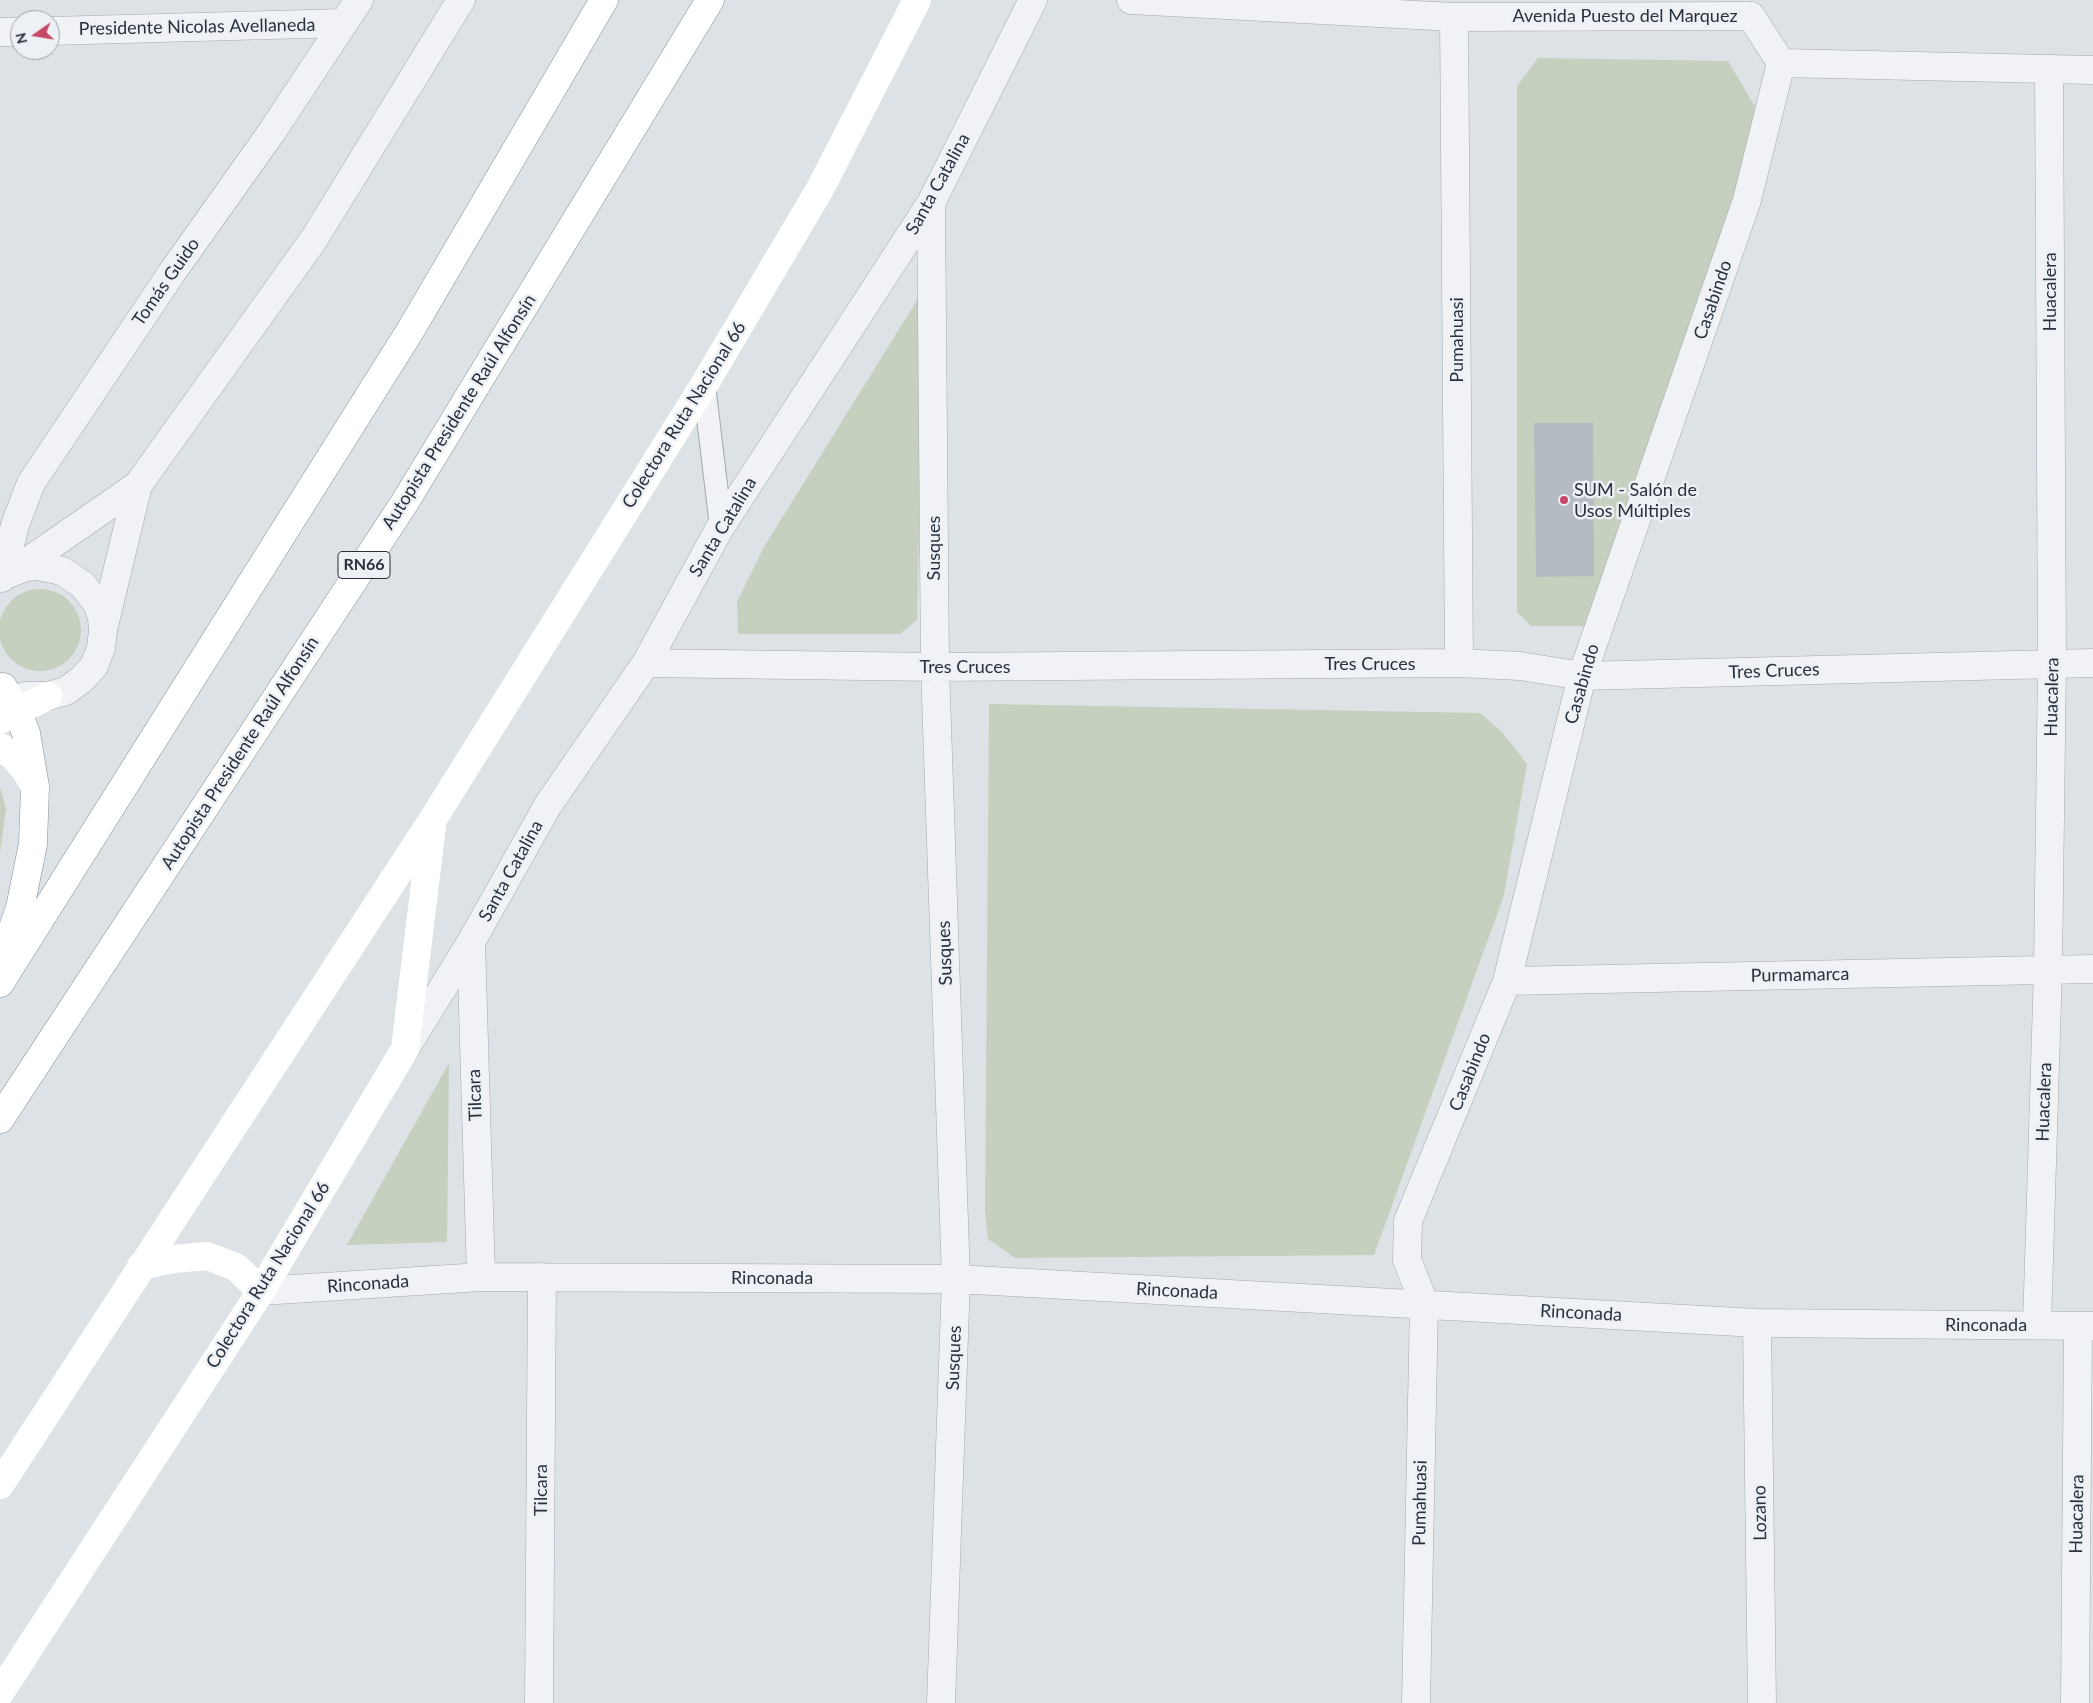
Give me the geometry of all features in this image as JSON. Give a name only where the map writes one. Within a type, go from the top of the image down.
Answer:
[{"type":"main road","points":[[0,983],[410,331],[604,0]]},
{"type":"main road","name":"Autopista Presidente Raúl Alfonsín","points":[[0,1119],[405,502],[710,0]]},
{"type":"main road","name":"Colectora Ruta Nacional 66","points":[[0,1485],[433,819],[704,385],[820,190],[917,0]]},
{"type":"main road","points":[[0,965],[20,908],[33,844],[34,786],[26,733],[8,715],[1,686]]},
{"type":"main road","points":[[8,715],[48,696]]},
{"type":"main road","points":[[0,747],[13,756],[25,770],[34,786]]},
{"type":"main road","name":"Colectora Ruta Nacional 66","points":[[0,1693],[261,1291],[405,1049],[433,819]]},
{"type":"main road","points":[[142,1266],[173,1259],[207,1256],[236,1267],[261,1291]]},
{"type":"street","name":"Tomás Guido","points":[[5,576],[15,525],[31,483],[168,279],[271,133],[359,0]]},
{"type":"street","points":[[5,576],[138,485],[314,239],[461,0]]},
{"type":"street","name":"Santa Catalina","points":[[405,1049],[471,942],[548,805],[646,663],[721,526],[931,203],[1033,0]]},
{"type":"street","name":"Avenida Puesto del Marquez","points":[[1131,0],[1454,16],[1751,8],[1781,63]]},
{"type":"street","name":"Pumahuasi","points":[[1454,16],[1459,663]]},
{"type":"street","name":"Presidente Nicolas Avellaneda","points":[[60,31],[344,23]]},
{"type":"street","points":[[1781,63],[2093,70]]},
{"type":"street","name":"Casabindo","points":[[1424,1303],[1407,1260],[1408,1221],[1507,982],[1582,676],[1747,200],[1781,63]]},
{"type":"street","name":"Huacalera","points":[[2037,1325],[2048,969],[2052,663],[2049,69]]},
{"type":"street","name":"Susques","points":[[931,203],[934,667],[956,1279],[941,1703]]},
{"type":"street","points":[[1,686],[25,696],[48,696],[66,691],[81,680],[94,666],[101,648],[103,630],[138,485]]},
{"type":"street","points":[[5,576],[32,567],[51,568],[74,577],[83,585],[98,605],[103,630]]},
{"type":"street","name":"Tres Cruces","points":[[646,663],[934,667],[1459,663],[1520,666],[1582,676],[2093,663]]},
{"type":"street","name":"Tilcara","points":[[471,942],[481,1277]]},
{"type":"street","name":"Purmamarca","points":[[1507,982],[2093,969]]},
{"type":"street","name":"Rinconada","points":[[261,1291],[481,1277],[956,1279],[1424,1303],[1757,1323],[2086,1326]]},
{"type":"street","name":"Tilcara","points":[[539,1703],[542,1277]]},
{"type":"street","name":"Pumahuasi","points":[[1416,1703],[1424,1303]]},
{"type":"street","name":"Lozano","points":[[1757,1323],[1762,1703]]},
{"type":"street","name":"Huacalera","points":[[2075,1703],[2086,1326]]},
{"type":"lane","points":[[704,385],[721,526]]},
{"type":"green space","points":[[1538,58],[1728,61],[1760,115],[1597,609],[1586,626],[1531,626],[1517,612],[1517,86]]},
{"type":"green space","points":[[924,289],[917,620],[900,634],[738,634],[737,602],[764,547]]},
{"type":"green space","points":[[40,589],[56,592],[69,601],[78,614],[81,630],[78,646],[69,659],[56,668],[40,671],[24,668],[11,659],[2,646],[-1,630],[2,614],[11,601],[24,592]]},
{"type":"green space","points":[[989,704],[1480,713],[1501,731],[1527,764],[1504,895],[1374,1255],[1015,1258],[988,1239],[985,1211]]},
{"type":"green space","points":[[0,787],[6,809],[0,853]]},
{"type":"green space","points":[[449,1063],[447,1242],[347,1245]]},
{"type":"building","name":"SUM - Salón de Usos Múltiples","points":[[1534,423],[1593,423],[1594,576],[1536,577]]},
{"type":"place","name":"SUM - Salón de Usos Múltiples","points":[[1564,500]]}]
